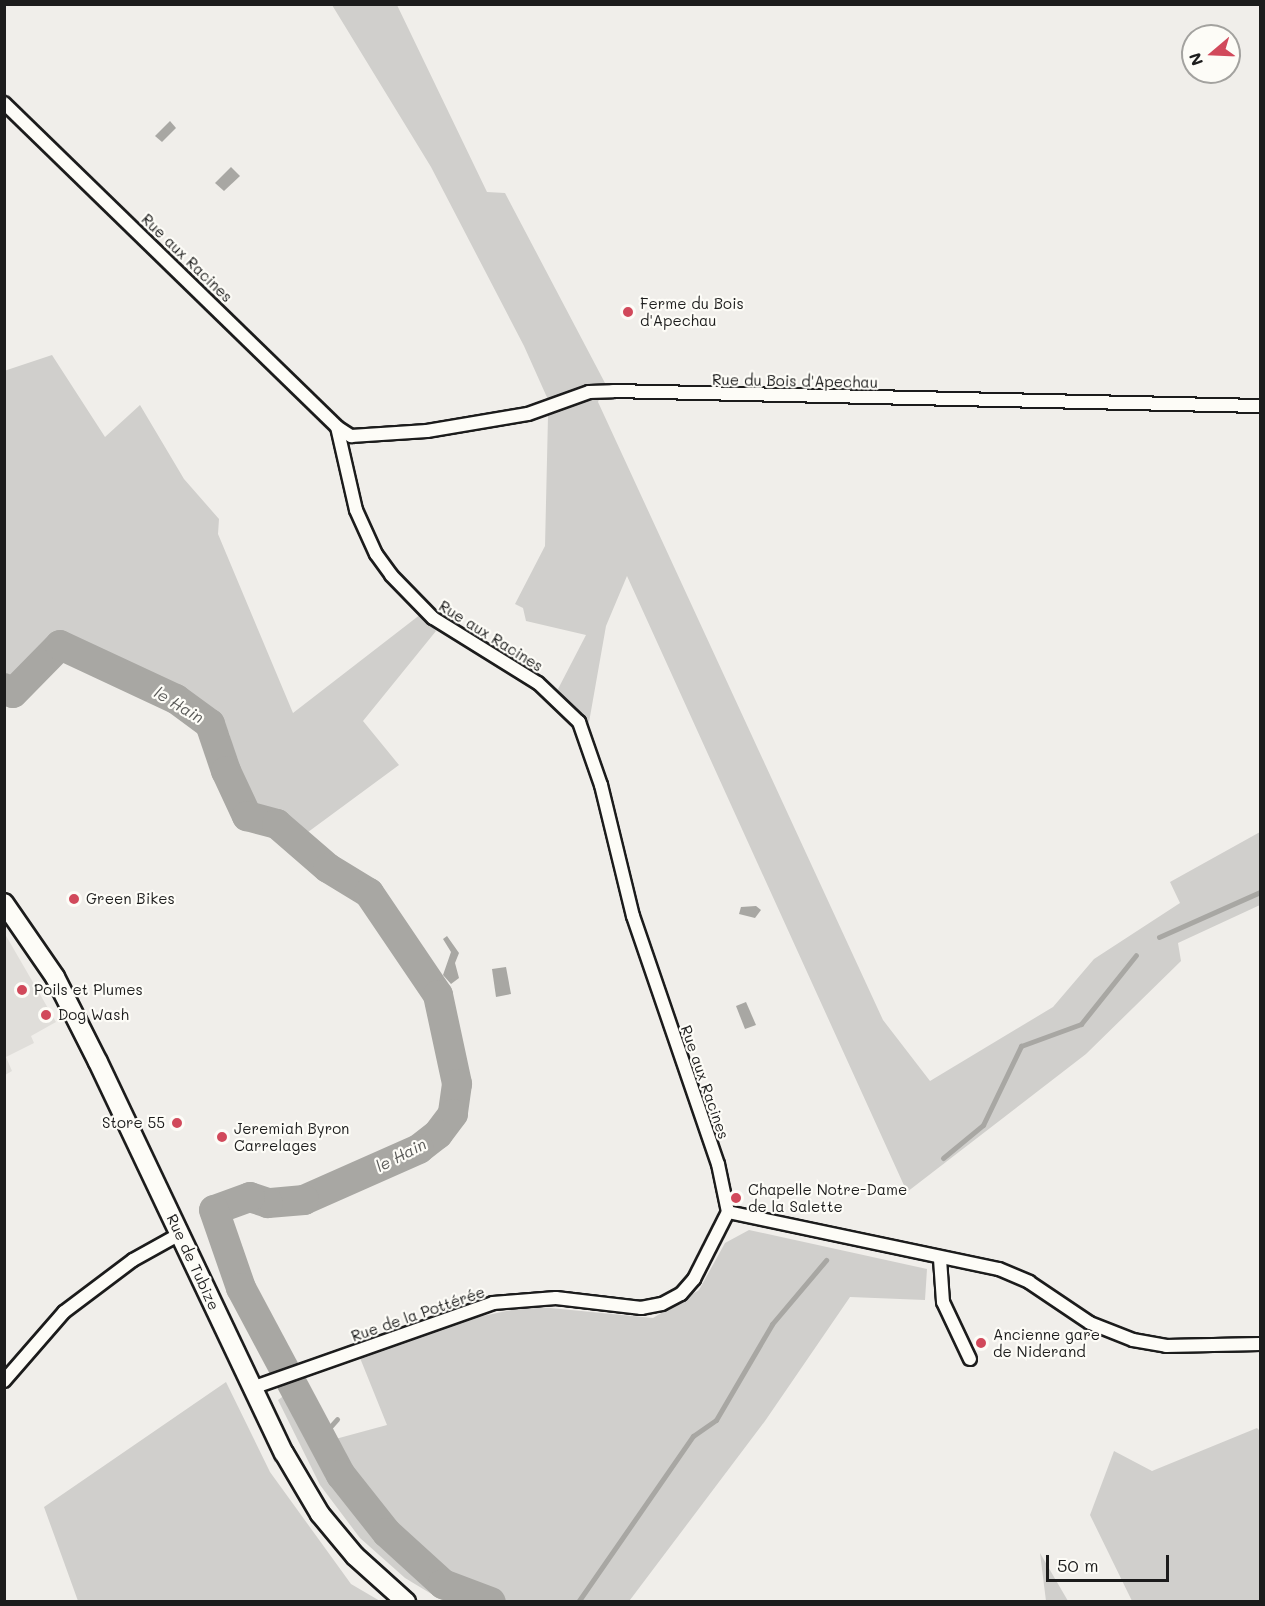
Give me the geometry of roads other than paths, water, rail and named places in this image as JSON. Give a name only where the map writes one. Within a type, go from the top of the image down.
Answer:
[{"type":"main road","name":"Rue de Tubize","points":[[4,903],[55,977],[252,1388],[320,1514],[355,1556],[406,1602]]},
{"type":"street","name":"Rue aux Racines","points":[[4,104],[337,427],[356,510],[376,554],[391,575],[445,627],[557,698],[584,732],[633,916],[718,1164],[728,1212]]},
{"type":"street","name":"Rue du Bois d'Apechau","points":[[337,427],[351,436],[427,431],[490,422],[552,406],[571,398],[613,391],[1260,406]]},
{"type":"street","points":[[728,1212],[1017,1275],[1090,1323],[1133,1340],[1166,1346],[1260,1344]]},
{"type":"street","name":"Rue de la Pottérée","points":[[252,1388],[301,1373],[448,1316],[493,1303],[556,1298],[641,1308],[662,1304],[694,1280],[728,1212]]},
{"type":"street","points":[[4,1381],[64,1312],[133,1260],[180,1234]]},
{"type":"street","points":[[940,1259],[943,1302],[970,1359]]},
{"type":"waterway","name":"le Hain","points":[[4,688],[13,693],[60,645],[176,699],[210,724],[226,771],[247,816],[277,824],[328,868],[369,893],[438,995],[457,1084],[453,1114],[438,1134],[419,1149],[304,1200],[268,1203],[250,1197],[214,1210],[241,1288],[341,1475],[387,1533],[443,1584],[491,1602]]},
{"type":"waterway","points":[[1159,937],[1260,892]]},
{"type":"waterway","points":[[943,1158],[983,1125],[1021,1046],[1081,1024],[1136,955]]},
{"type":"waterway","points":[[578,1602],[693,1436],[716,1420],[772,1324],[826,1260]]},
{"type":"waterway","points":[[321,1437],[337,1419]]},
{"type":"place","name":"Ferme du Bois d'Apechau","points":[[628,312]]},
{"type":"place","name":"Green Bikes","points":[[74,899]]},
{"type":"place","name":"Poils et Plumes","points":[[22,990]]},
{"type":"place","name":"Dog Wash","points":[[46,1015]]},
{"type":"place","name":"Store 55","points":[[177,1123]]},
{"type":"place","name":"Jeremiah Byron Carrelages","points":[[222,1137]]},
{"type":"place","name":"Chapelle Notre-Dame de la Salette","points":[[736,1198]]},
{"type":"place","name":"Ancienne gare de Niderand","points":[[981,1343]]}]
